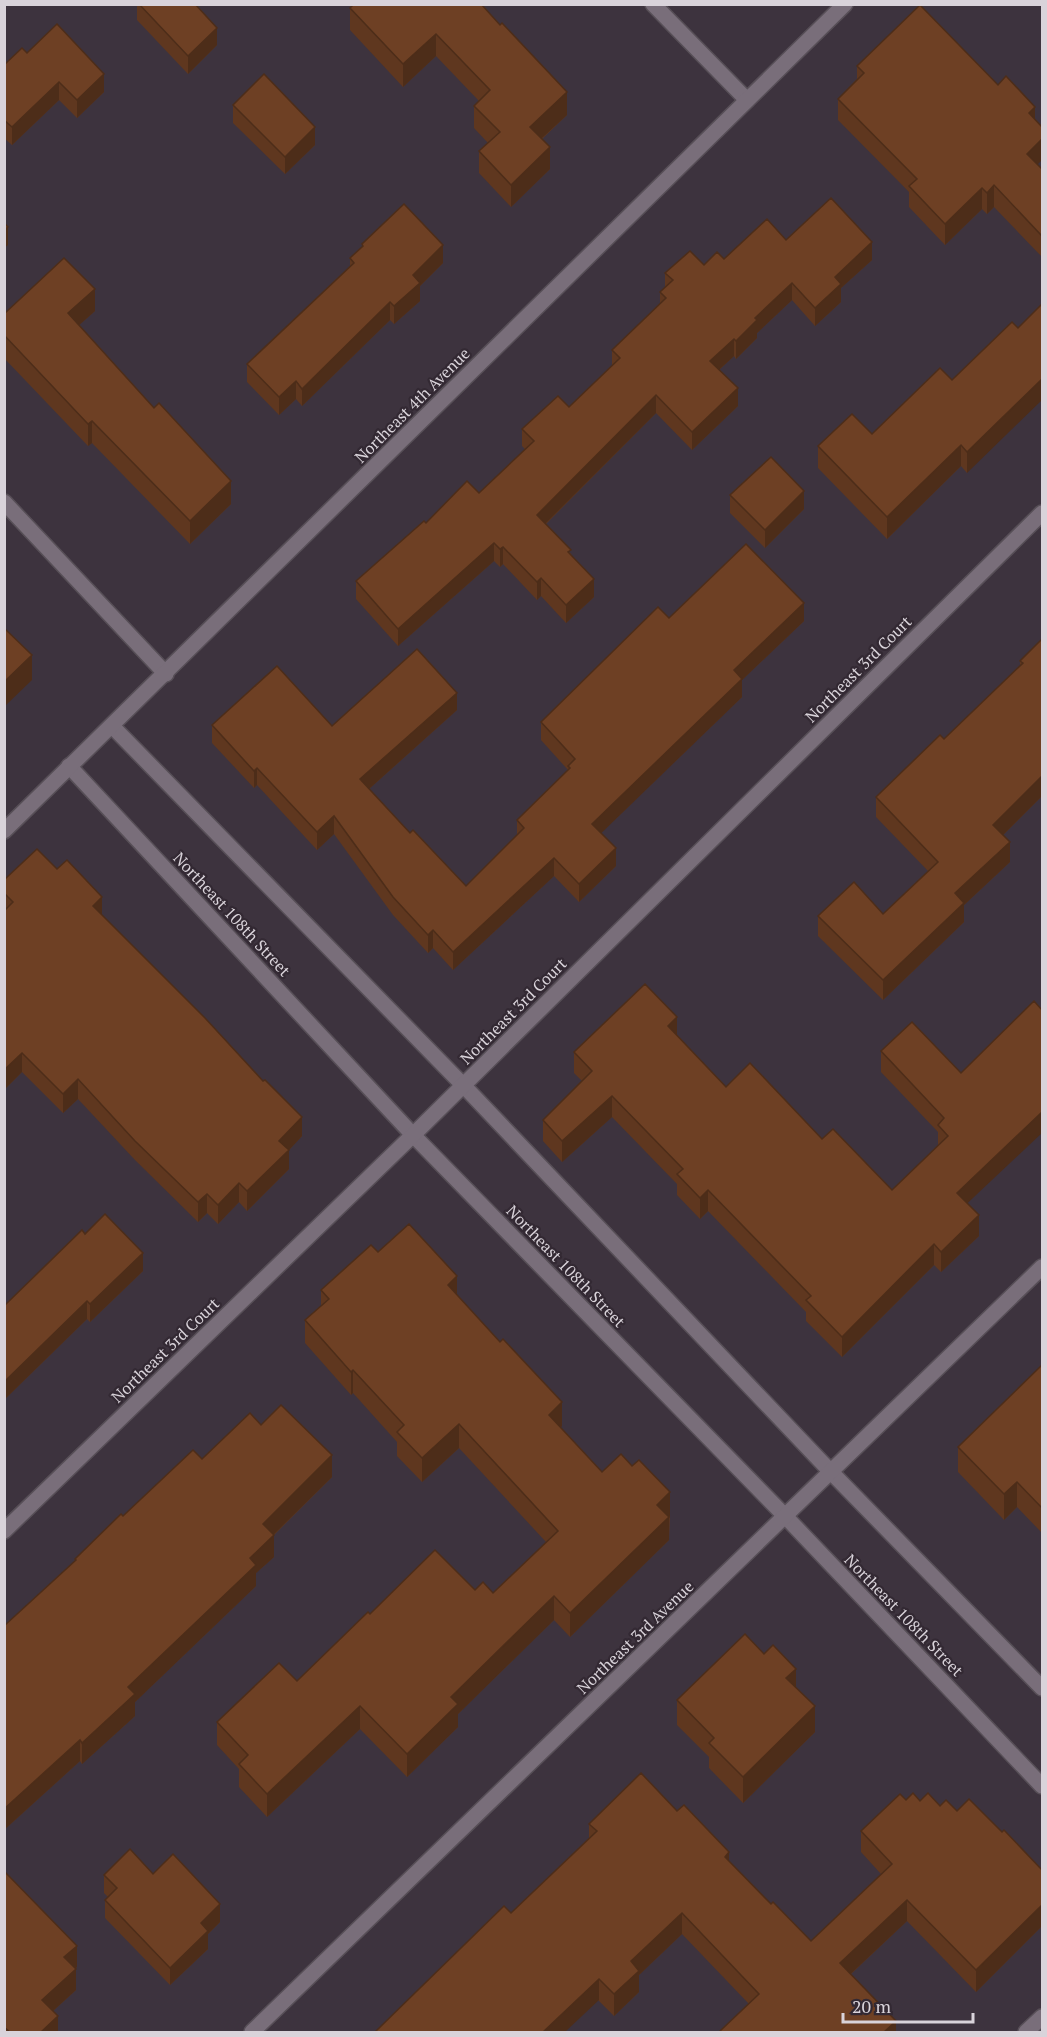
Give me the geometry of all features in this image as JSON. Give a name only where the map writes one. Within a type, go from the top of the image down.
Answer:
[{"type":"street","points":[[653,4],[747,100]]},
{"type":"street","name":"Northeast 4th Avenue","points":[[4,831],[845,4]]},
{"type":"street","points":[[4,502],[166,674]]},
{"type":"street","name":"Northeast 3rd Court","points":[[4,1531],[413,1135],[1042,513]]},
{"type":"street","points":[[112,726],[463,1085],[831,1472],[1042,1688]]},
{"type":"street","name":"Northeast 108th Street","points":[[69,766],[413,1135],[785,1516],[1042,1786]]},
{"type":"street","name":"Northeast 3rd Avenue","points":[[252,2032],[1042,1267]]},
{"type":"street","points":[[1026,2032],[1042,2017]]},
{"type":"building","points":[[139,4],[195,4],[217,28],[188,56]]},
{"type":"building","points":[[354,4],[481,4],[567,92],[530,127],[550,147],[511,185],[479,151],[500,132],[474,106],[490,90],[436,34],[403,64],[350,8]]},
{"type":"building","points":[[920,5],[998,85],[1006,76],[1035,107],[1029,113],[1042,127],[1042,139],[1027,154],[1042,169],[1042,236],[994,185],[987,193],[982,188],[945,224],[909,186],[917,179],[838,99],[864,73],[857,66]]},
{"type":"building","points":[[57,24],[104,74],[77,100],[59,82],[12,127],[4,120],[4,65],[22,48],[27,53]]},
{"type":"building","points":[[264,74],[315,127],[285,157],[233,105]]},
{"type":"building","points":[[831,198],[872,242],[835,277],[841,284],[815,308],[792,283],[755,318],[757,320],[736,341],[734,339],[710,361],[738,388],[692,432],[656,395],[537,515],[571,550],[568,552],[594,579],[566,605],[541,578],[537,582],[503,547],[500,549],[494,543],[398,629],[356,581],[424,521],[426,523],[467,481],[479,493],[534,441],[522,429],[558,396],[569,407],[620,358],[612,350],[666,298],[660,292],[673,280],[665,273],[690,251],[704,265],[717,252],[724,259],[767,219],[786,240]]},
{"type":"building","points":[[404,204],[443,245],[413,275],[420,283],[394,306],[390,302],[302,389],[296,381],[279,397],[247,364],[354,263],[350,258]]},
{"type":"building","points":[[64,258],[95,289],[68,313],[154,408],[159,403],[231,481],[190,521],[92,421],[88,424],[4,335],[4,314]]},
{"type":"building","points":[[1042,304],[1042,379],[967,452],[961,445],[887,517],[818,446],[852,414],[872,434],[940,368],[952,380],[1012,322],[1018,328]]},
{"type":"building","points":[[771,457],[804,491],[765,530],[730,495]]},
{"type":"building","points":[[746,544],[804,603],[734,670],[742,679],[592,824],[616,848],[579,884],[554,858],[453,952],[433,930],[428,935],[393,897],[334,816],[317,832],[257,768],[254,771],[212,725],[277,666],[332,726],[417,649],[457,693],[360,779],[410,833],[413,830],[466,886],[524,828],[517,820],[570,768],[568,766],[575,759],[541,722],[658,607],[669,618]]},
{"type":"building","points":[[4,628],[32,655],[4,682]]},
{"type":"building","points":[[1042,639],[1042,776],[993,825],[1010,842],[955,893],[964,903],[883,980],[818,916],[854,882],[883,914],[938,862],[876,797],[940,735],[944,739],[1023,663],[1020,661]]},
{"type":"building","points":[[37,849],[57,869],[67,860],[102,897],[93,906],[205,1018],[263,1081],[265,1080],[302,1117],[279,1141],[289,1150],[247,1191],[239,1183],[218,1205],[207,1194],[198,1202],[135,1141],[78,1079],[63,1094],[22,1053],[4,1070],[4,911],[13,902],[4,893],[4,880]]},
{"type":"building","points":[[645,984],[677,1017],[668,1026],[726,1087],[750,1063],[822,1139],[833,1129],[892,1190],[948,1136],[938,1125],[944,1118],[881,1051],[912,1022],[961,1073],[1034,1001],[1042,1010],[1042,1112],[957,1193],[979,1215],[941,1252],[934,1244],[842,1337],[806,1300],[811,1296],[708,1190],[700,1198],[677,1174],[683,1169],[612,1096],[562,1141],[543,1120],[592,1071],[574,1052]]},
{"type":"building","points":[[105,1214],[143,1253],[90,1304],[87,1301],[4,1382],[4,1306],[82,1230],[85,1234]]},
{"type":"building","points":[[409,1224],[457,1276],[448,1285],[500,1342],[503,1339],[562,1402],[549,1415],[602,1472],[621,1454],[632,1466],[639,1460],[670,1492],[657,1505],[669,1517],[570,1613],[554,1596],[451,1697],[458,1704],[407,1754],[360,1706],[267,1794],[239,1764],[248,1755],[217,1722],[279,1663],[297,1681],[435,1550],[475,1590],[483,1582],[493,1593],[558,1531],[459,1424],[422,1458],[397,1432],[404,1425],[353,1370],[351,1372],[305,1320],[329,1299],[321,1290],[371,1245],[378,1252]]},
{"type":"building","points":[[1042,1365],[1042,1508],[1017,1482],[1004,1494],[958,1447]]},
{"type":"building","points":[[281,1405],[332,1455],[263,1524],[274,1535],[250,1558],[256,1565],[128,1687],[135,1694],[82,1743],[80,1740],[4,1809],[4,1626],[76,1560],[121,1514],[123,1516],[193,1450],[202,1459],[250,1413],[261,1425]]},
{"type":"building","points":[[745,1634],[764,1654],[773,1645],[796,1669],[786,1678],[815,1706],[743,1777],[709,1743],[714,1738],[677,1700]]},
{"type":"building","points":[[641,1773],[677,1811],[684,1805],[729,1852],[725,1857],[811,1941],[892,1864],[861,1831],[900,1794],[906,1800],[913,1793],[920,1801],[928,1793],[940,1806],[946,1800],[957,1811],[969,1799],[1002,1832],[1004,1830],[1042,1870],[1042,1905],[976,1970],[907,1900],[840,1963],[896,2021],[884,2032],[719,2032],[759,1994],[682,1913],[631,1961],[639,1971],[614,1994],[599,1979],[543,2032],[375,2032],[504,1906],[511,1913],[597,1831],[589,1824]]},
{"type":"building","points":[[130,1849],[153,1874],[173,1854],[220,1904],[201,1923],[208,1931],[170,1968],[105,1900],[117,1888],[104,1875]]},
{"type":"building","points":[[4,1871],[77,1946],[64,1957],[76,1969],[42,2000],[58,2016],[41,2032],[10,2032],[4,2027]]}]
